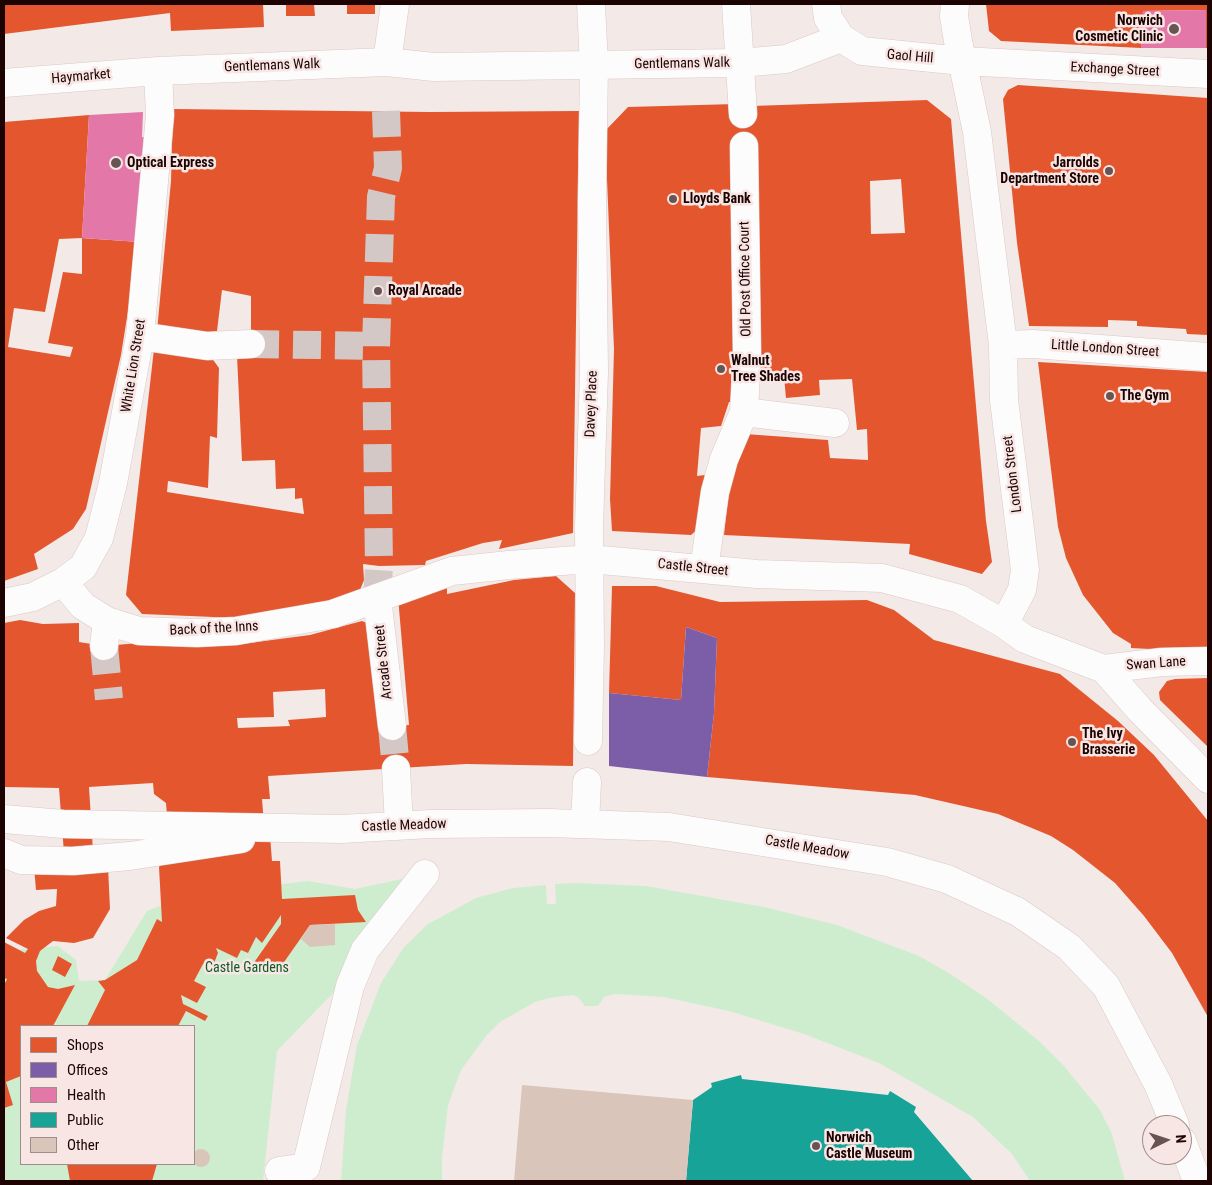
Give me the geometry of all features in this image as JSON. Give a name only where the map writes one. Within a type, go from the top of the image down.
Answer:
[{"type":"street","points":[[387,62],[395,4]]},
{"type":"street","points":[[591,4],[594,66]]},
{"type":"street","name":"Gentlemans Walk","points":[[736,4],[740,63]]},
{"type":"street","name":"Gaol Hill","points":[[826,4],[828,18],[840,38],[862,51],[962,62],[1022,64]]},
{"type":"street","name":"London Street","points":[[955,4],[954,16],[977,132],[1003,345],[1004,400],[1024,570],[1022,590],[1004,624]]},
{"type":"street","name":"Gentlemans Walk","points":[[158,71],[387,62],[434,67],[740,63],[786,59],[840,38]]},
{"type":"street","points":[[740,63],[743,114]]},
{"type":"street","name":"Exchange Street","points":[[1022,64],[1208,74]]},
{"type":"street","name":"Davey Place","points":[[588,741],[594,372],[592,201],[594,66]]},
{"type":"street","name":"Haymarket","points":[[4,83],[158,71]]},
{"type":"street","name":"White Lion Street","points":[[4,604],[33,597],[63,582],[83,567],[99,538],[113,483],[140,336],[160,115],[158,71]]},
{"type":"street","name":"Old Post Office Court","points":[[704,569],[715,492],[724,459],[744,412],[747,353],[744,146]]},
{"type":"street","points":[[140,336],[160,341],[207,346],[251,344]]},
{"type":"street","name":"Little London Street","points":[[1003,345],[1042,344],[1208,357]]},
{"type":"street","points":[[744,412],[835,423]]},
{"type":"street","name":"Castle Street","points":[[377,598],[452,571],[590,559],[756,574],[882,578],[960,599],[1004,624]]},
{"type":"street","name":"Back of the Inns","points":[[63,582],[106,633],[236,631],[333,614],[377,598]]},
{"type":"street","name":"Arcade Street","points":[[377,598],[392,726]]},
{"type":"street","points":[[1004,624],[1024,639],[1104,669],[1140,710],[1208,779]]},
{"type":"street","name":"Swan Lane","points":[[1104,669],[1162,662],[1208,661]]},
{"type":"street","points":[[396,769],[399,825]]},
{"type":"street","points":[[585,824],[587,782]]},
{"type":"street","name":"Castle Meadow","points":[[4,819],[63,824],[341,829],[399,825],[585,824],[669,827],[887,862],[947,879],[1018,912],[1069,947],[1106,986],[1158,1084],[1171,1115]]},
{"type":"street","name":"Castle Meadow","points":[[4,852],[22,860],[82,860],[130,856],[316,828]]},
{"type":"street","points":[[279,1170],[306,1167],[340,985],[425,874]]},
{"type":"street","points":[[1191,1165],[1197,1181]]},
{"type":"green space","name":"Castle Gardens","points":[[425,874],[424,899],[277,1051],[263,1181],[4,1181],[4,951],[58,946],[76,960],[79,981],[105,980],[147,911],[188,895],[308,881],[355,889]]},
{"type":"green space","points":[[555,884],[646,886],[764,907],[837,925],[919,956],[986,998],[1039,1041],[1064,1066],[1100,1110],[1112,1134],[1125,1181],[1030,1181],[1012,1154],[973,1117],[879,1063],[804,1034],[729,1011],[664,997],[615,994],[604,997],[598,1006],[585,1006],[579,998],[573,995],[535,1002],[500,1022],[486,1036],[461,1070],[448,1105],[442,1158],[442,1181],[341,1181],[346,1110],[357,1045],[381,983],[404,947],[428,924],[476,898],[513,888],[546,885],[547,904],[556,904]]},
{"type":"building: Shops","points":[[4,4],[263,4],[264,27],[171,31],[170,13],[4,34]]},
{"type":"building: Shops","points":[[286,4],[314,4],[315,16],[286,16]]},
{"type":"building: Shops","points":[[347,4],[375,4],[375,14],[347,14]]},
{"type":"building: Shops","points":[[986,4],[1208,4],[1208,48],[1206,48],[1206,10],[1143,11],[1141,48],[1001,41],[989,31]]},
{"type":"building: Shops","name":"Jarrolds Department Store","points":[[1018,85],[1208,98],[1208,335],[1187,334],[1186,329],[1137,326],[1137,321],[1108,320],[1108,327],[1029,326],[1017,243],[1003,99],[1008,90]]},
{"type":"building: Shops","points":[[927,100],[951,119],[986,521],[992,562],[982,574],[909,554],[910,544],[724,535],[729,489],[745,434],[828,440],[830,458],[868,460],[867,429],[857,430],[852,379],[819,380],[820,395],[786,398],[784,377],[754,378],[735,402],[729,402],[721,426],[701,428],[697,476],[705,475],[699,528],[691,535],[612,531],[610,499],[614,349],[605,131],[628,107],[735,104],[752,106]],"holes":[[[901,179],[905,233],[871,234],[870,181]]]},
{"type":"building: Shops","points":[[173,109],[430,112],[579,111],[573,533],[499,549],[502,540],[483,543],[426,561],[425,565],[379,566],[363,564],[364,580],[360,590],[353,592],[353,600],[304,605],[304,610],[237,618],[142,614],[126,595],[154,349],[211,357],[219,368],[217,438],[210,436],[208,488],[168,481],[167,492],[304,514],[302,498],[295,499],[295,488],[276,489],[275,460],[242,461],[237,356],[251,344],[251,296],[222,290],[217,331],[206,339],[157,331],[171,181]]},
{"type":"building: Shops","points":[[89,115],[82,238],[139,242],[121,355],[86,509],[73,529],[34,554],[38,569],[4,581],[4,122]],"holes":[[[82,238],[82,274],[63,272],[48,343],[73,347],[70,357],[8,347],[14,308],[45,312],[59,239]]]},
{"type":"building: Shops","points":[[1038,362],[1208,372],[1208,652],[1131,648],[1131,644],[1113,633],[1083,595],[1066,558],[1058,527]]},
{"type":"building: Shops","points":[[556,576],[575,593],[573,766],[466,764],[268,776],[270,799],[262,799],[264,824],[269,823],[272,861],[280,861],[282,899],[355,895],[358,910],[366,922],[310,925],[282,965],[267,961],[253,964],[281,924],[281,915],[262,943],[256,937],[248,953],[241,950],[237,958],[216,948],[218,953],[214,963],[203,964],[194,981],[206,987],[197,1003],[181,995],[183,1004],[208,1016],[205,1021],[186,1011],[179,1025],[88,1025],[105,990],[98,981],[105,980],[137,960],[157,919],[162,922],[159,867],[170,851],[166,803],[154,794],[153,783],[89,787],[93,851],[108,867],[110,909],[93,938],[74,943],[53,941],[40,951],[36,961],[37,971],[48,987],[58,989],[75,985],[54,1025],[20,1025],[20,1076],[6,1082],[13,1105],[4,1108],[4,985],[7,979],[4,978],[4,942],[25,953],[28,949],[6,938],[24,920],[39,911],[56,906],[57,889],[36,890],[33,855],[64,853],[59,788],[4,787],[4,623],[20,620],[43,624],[79,623],[79,642],[104,646],[139,643],[234,645],[310,635],[362,621],[367,623],[392,726],[409,725],[398,597],[447,584],[447,594],[514,580]],"holes":[[[325,689],[326,717],[288,720],[290,726],[238,728],[237,718],[274,717],[273,692]]]},
{"type":"building: Shops","points":[[612,586],[656,586],[720,602],[867,600],[894,610],[934,640],[1060,674],[1118,721],[1154,755],[1208,821],[1208,1017],[1172,953],[1144,916],[1115,883],[1073,850],[1051,836],[998,814],[915,795],[707,777],[714,713],[717,638],[686,627],[681,700],[609,693]]},
{"type":"building: Shops","points":[[1208,678],[1208,747],[1160,700],[1159,692],[1167,681]]},
{"type":"building: Shops","points":[[58,956],[72,964],[65,977],[52,970]]},
{"type":"building: Shops","points":[[67,1165],[157,1165],[152,1181],[70,1181]]},
{"type":"building: Offices","points":[[686,627],[717,638],[714,713],[707,777],[609,766],[609,693],[681,700]]},
{"type":"building: Health","name":"Norwich Cosmetic Clinic","points":[[1206,10],[1206,48],[1141,48],[1143,11]]},
{"type":"building: Health","name":"Optical Express","points":[[143,112],[142,137],[148,138],[139,242],[82,238],[89,115]]},
{"type":"building: Public","name":"Norwich Castle Museum","points":[[741,1075],[742,1079],[888,1095],[890,1091],[916,1107],[914,1112],[973,1181],[686,1181],[693,1100],[712,1087],[711,1083]]},
{"type":"building: Other","points":[[335,924],[335,945],[310,947],[301,939],[310,925]]},
{"type":"building: Other","points":[[522,1085],[693,1100],[686,1181],[514,1181]]},
{"type":"building: Other","points":[[198,1150],[204,1150],[209,1155],[209,1161],[204,1166],[201,1167],[195,1164],[195,1152]]},
{"type":"tunnel","points":[[377,598],[379,566],[376,346],[381,197],[388,168],[386,111]]},
{"type":"tunnel","points":[[251,344],[376,346]]},
{"type":"tunnel","points":[[104,646],[109,699]]},
{"type":"tunnel","points":[[392,726],[396,769]]},
{"type":"place","name":"Norwich Cosmetic Clinic","points":[[1174,29]]},
{"type":"place","name":"Optical Express","points":[[116,163]]},
{"type":"place","name":"Jarrolds Department Store","points":[[1109,171]]},
{"type":"place","name":"Lloyds Bank","points":[[673,199]]},
{"type":"place","name":"Royal Arcade","points":[[378,291]]},
{"type":"place","name":"Walnut Tree Shades","points":[[721,369]]},
{"type":"place","name":"The Gym","points":[[1110,396]]},
{"type":"place","name":"The Ivy Brasserie","points":[[1072,742]]},
{"type":"place","name":"Norwich Castle Museum","points":[[816,1146]]}]
